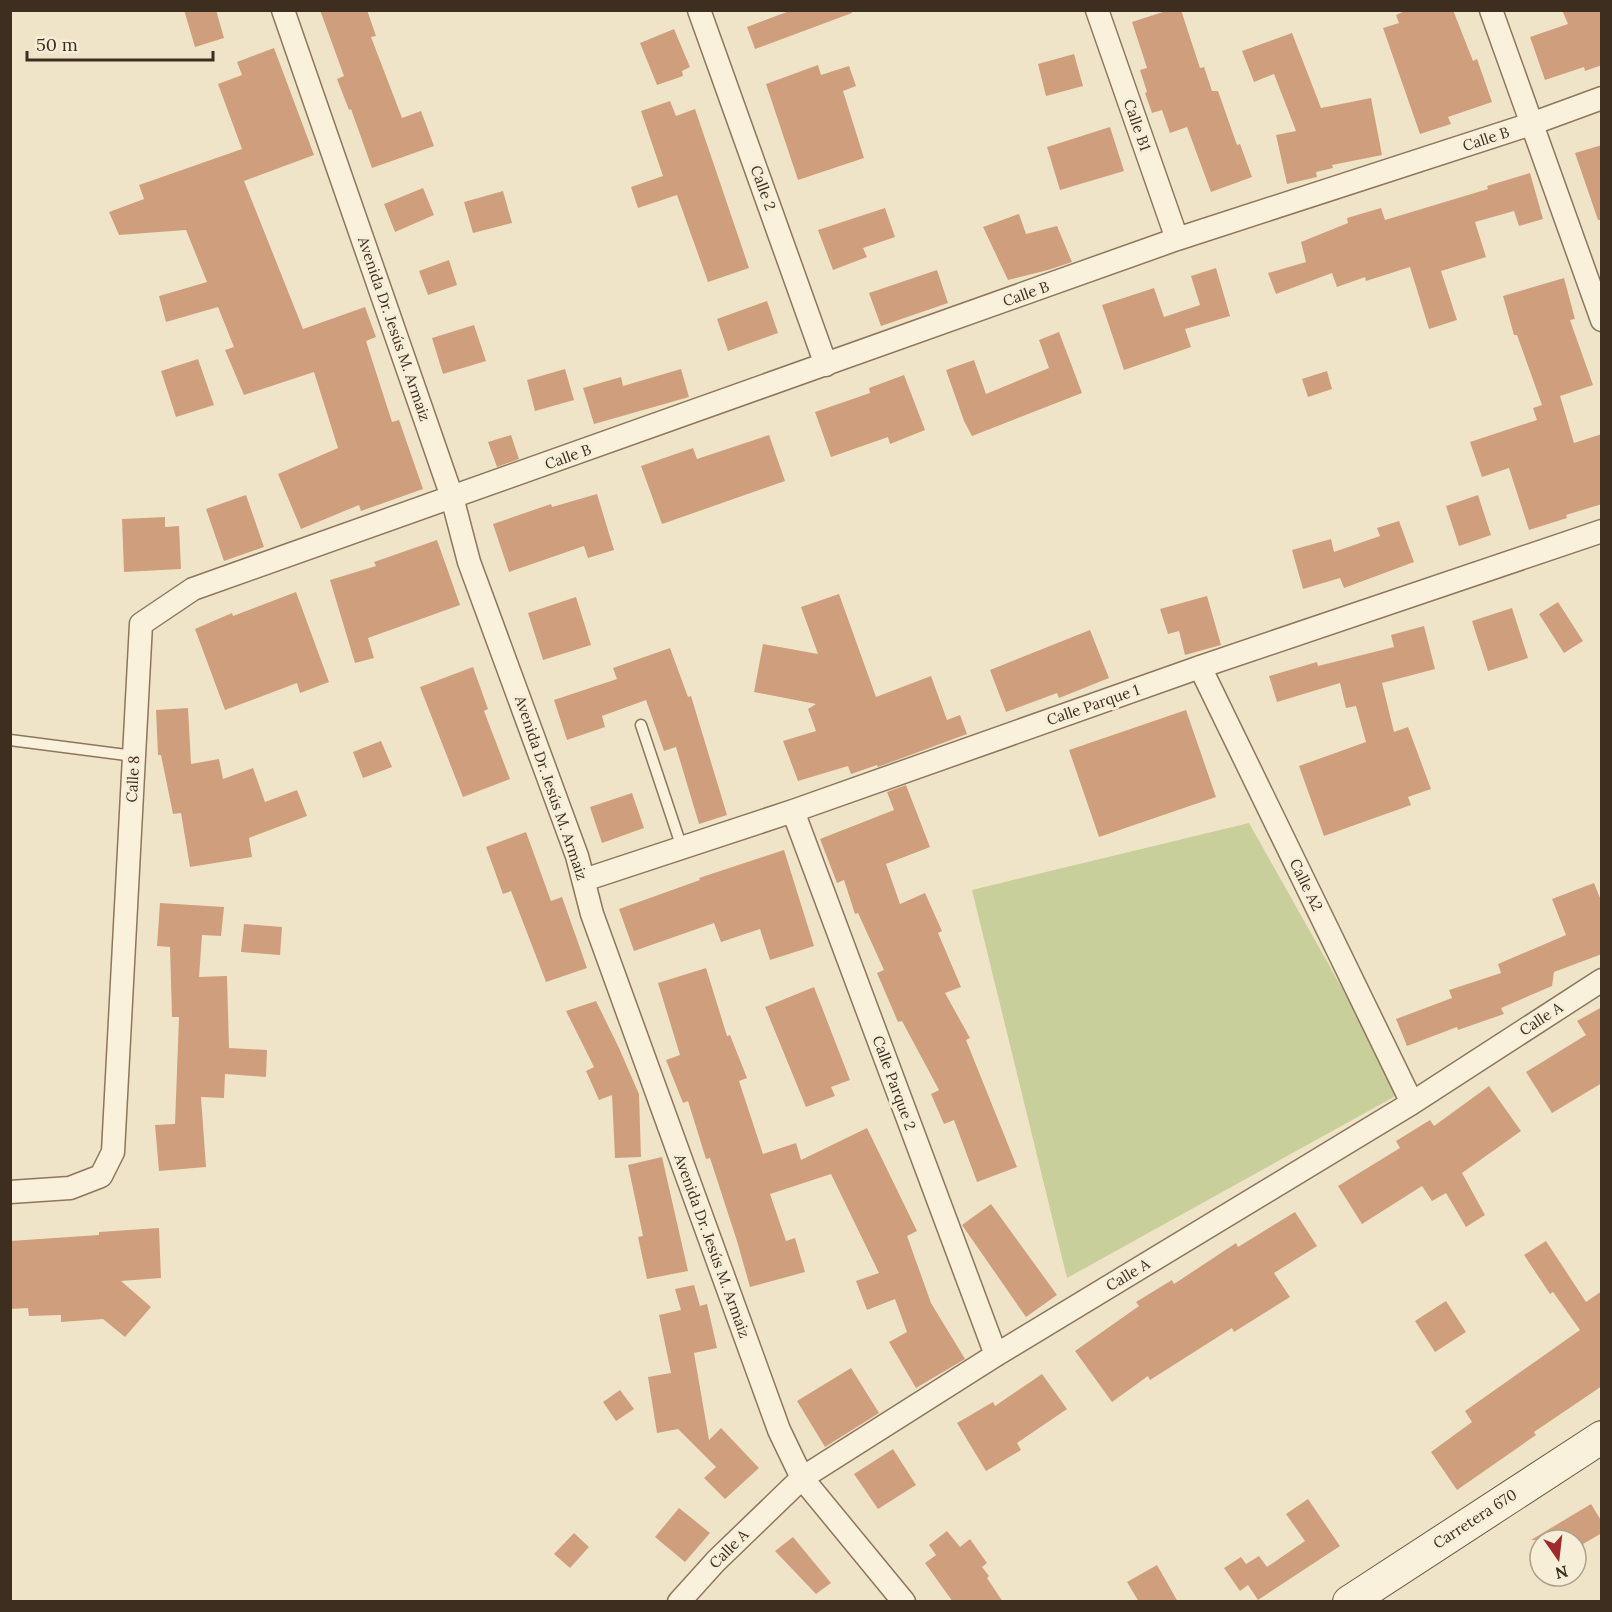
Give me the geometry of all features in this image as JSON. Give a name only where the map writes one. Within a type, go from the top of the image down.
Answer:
[{"type":"street","name":"Avenida Dr. Jesús M. Armaiz","points":[[283,10],[453,497],[469,562],[577,856],[592,914],[779,1430],[802,1478],[904,1602]]},
{"type":"street","name":"Calle 2","points":[[699,10],[826,365]]},
{"type":"street","name":"Calle B1","points":[[1097,10],[1177,240]]},
{"type":"street","points":[[1491,10],[1602,320]]},
{"type":"street","name":"Calle B","points":[[453,497],[1177,240],[1531,124],[1602,98]]},
{"type":"street","name":"Calle 8","points":[[10,1192],[70,1188],[91,1180],[101,1176],[113,1152],[141,624],[194,589],[453,497]]},
{"type":"street","name":"Calle Parque 1","points":[[584,880],[793,811],[1200,667],[1602,531]]},
{"type":"street","name":"Calle A2","points":[[1200,667],[1412,1103]]},
{"type":"street","name":"Calle Parque 2","points":[[793,811],[996,1355]]},
{"type":"street","name":"Calle A","points":[[679,1602],[716,1561],[802,1478],[996,1355],[1412,1103],[1602,980]]},
{"type":"street","name":"Carretera 670","points":[[1349,1602],[1602,1437]]},
{"type":"lane","points":[[641,725],[682,848]]},
{"type":"lane","points":[[10,740],[134,756]]},
{"type":"green space","points":[[1249,823],[1401,1093],[1067,1278],[972,890]]},
{"type":"building","points":[[184,10],[216,10],[224,38],[195,47]]},
{"type":"building","points":[[320,10],[367,10],[376,36],[371,37],[402,118],[421,111],[434,146],[372,168],[351,109],[349,110],[337,79],[344,76]]},
{"type":"building","points":[[792,10],[851,10],[852,13],[755,49],[747,27]]},
{"type":"building","points":[[1169,10],[1181,10],[1200,68],[1204,67],[1212,91],[1218,91],[1237,145],[1240,144],[1252,177],[1211,192],[1187,127],[1170,133],[1162,110],[1152,113],[1145,93],[1147,92],[1140,70],[1147,68],[1132,22]]},
{"type":"building","points":[[1407,10],[1453,10],[1473,61],[1477,59],[1492,102],[1448,117],[1451,124],[1420,134],[1383,28],[1399,23],[1396,15]]},
{"type":"building","points":[[1562,10],[1602,10],[1602,65],[1585,71],[1584,67],[1545,80],[1530,37],[1568,24]]},
{"type":"building","points":[[674,29],[690,67],[682,71],[683,76],[657,85],[640,43]]},
{"type":"building","points":[[1292,33],[1321,108],[1371,98],[1382,155],[1332,165],[1333,168],[1316,172],[1317,177],[1287,184],[1276,135],[1296,131],[1274,74],[1254,82],[1242,51]]},
{"type":"building","points":[[274,48],[314,155],[244,181],[303,329],[365,307],[376,337],[366,341],[392,422],[399,420],[423,489],[361,511],[359,505],[301,529],[278,474],[338,448],[314,372],[244,395],[225,350],[234,347],[218,307],[166,322],[159,296],[207,282],[186,230],[119,235],[109,212],[144,199],[139,185],[242,149],[218,84],[242,75],[237,62]]},
{"type":"building","points":[[1074,54],[1083,86],[1046,96],[1038,64]]},
{"type":"building","points":[[818,65],[821,75],[849,66],[856,86],[843,91],[864,158],[798,180],[766,84]]},
{"type":"building","points":[[670,101],[676,116],[695,109],[749,268],[708,282],[677,195],[638,208],[631,187],[663,176],[641,111]]},
{"type":"building","points":[[1110,127],[1124,171],[1060,190],[1047,147]]},
{"type":"building","points":[[1602,145],[1602,220],[1598,220],[1575,153]]},
{"type":"building","points":[[1530,173],[1543,219],[1519,226],[1514,211],[1475,222],[1486,257],[1441,271],[1457,320],[1429,329],[1410,267],[1366,281],[1365,277],[1337,287],[1332,273],[1276,294],[1268,273],[1306,262],[1301,242],[1348,223],[1347,218],[1381,208],[1385,220],[1488,189],[1487,186]]},
{"type":"building","points":[[423,188],[434,215],[395,232],[384,204]]},
{"type":"building","points":[[503,191],[512,223],[473,233],[464,202]]},
{"type":"building","points":[[885,208],[895,237],[863,248],[867,257],[833,270],[818,230]]},
{"type":"building","points":[[1019,214],[1026,234],[1057,226],[1072,262],[1008,280],[983,227]]},
{"type":"building","points":[[449,260],[457,285],[428,295],[419,271]]},
{"type":"building","points":[[1216,268],[1230,316],[1185,329],[1191,347],[1124,370],[1102,305],[1154,288],[1164,317],[1200,305],[1191,276]]},
{"type":"building","points":[[937,270],[948,303],[881,326],[869,293]]},
{"type":"building","points":[[1564,278],[1575,319],[1570,320],[1593,385],[1560,396],[1574,443],[1602,434],[1602,504],[1529,530],[1509,468],[1482,477],[1470,442],[1537,420],[1533,408],[1542,405],[1517,335],[1514,335],[1503,296]]},
{"type":"building","points":[[767,301],[778,333],[728,351],[717,319]]},
{"type":"building","points":[[474,325],[486,361],[443,374],[432,338]]},
{"type":"building","points":[[1059,332],[1082,393],[972,436],[964,421],[946,370],[974,360],[986,394],[1049,368],[1039,340]]},
{"type":"building","points":[[198,359],[214,405],[176,417],[161,371]]},
{"type":"building","points":[[565,369],[574,400],[535,411],[527,380]]},
{"type":"building","points":[[681,369],[689,397],[594,424],[583,388],[621,377],[623,386]]},
{"type":"building","points":[[1327,371],[1332,389],[1308,397],[1302,379]]},
{"type":"building","points":[[904,375],[925,430],[890,444],[888,437],[831,457],[815,412],[870,393],[869,388]]},
{"type":"building","points":[[511,435],[519,459],[497,467],[488,442]]},
{"type":"building","points":[[769,435],[785,481],[662,524],[641,466],[693,448],[697,459]]},
{"type":"building","points":[[597,494],[614,550],[588,558],[584,546],[509,572],[493,524],[551,504],[552,507]]},
{"type":"building","points":[[246,495],[264,547],[224,561],[206,509]]},
{"type":"building","points":[[1478,495],[1491,535],[1459,546],[1446,506]]},
{"type":"building","points":[[165,517],[165,527],[179,526],[181,569],[124,572],[122,519]]},
{"type":"building","points":[[1399,521],[1414,562],[1344,588],[1340,578],[1303,589],[1292,550],[1331,539],[1334,552],[1380,536],[1377,528]]},
{"type":"building","points":[[437,540],[460,605],[368,638],[374,658],[355,663],[330,580],[376,566],[374,562]]},
{"type":"building","points":[[296,592],[329,682],[300,693],[297,683],[225,710],[195,629],[232,613],[233,616]]},
{"type":"building","points":[[839,594],[876,697],[931,676],[947,720],[960,715],[967,734],[878,767],[877,765],[851,774],[848,766],[798,781],[783,741],[816,731],[808,709],[816,704],[754,692],[763,644],[818,654],[801,607]]},
{"type":"building","points":[[1207,596],[1221,645],[1185,655],[1179,631],[1168,634],[1160,609]]},
{"type":"building","points":[[576,597],[591,645],[543,660],[528,613]]},
{"type":"building","points":[[1558,602],[1583,641],[1564,653],[1539,614]]},
{"type":"building","points":[[1512,608],[1528,658],[1488,671],[1472,621]]},
{"type":"building","points":[[1424,626],[1435,669],[1382,683],[1394,732],[1408,727],[1431,789],[1408,797],[1411,805],[1324,836],[1299,766],[1366,742],[1356,706],[1346,708],[1340,683],[1277,702],[1269,676],[1317,662],[1318,666],[1394,647],[1391,635]]},
{"type":"building","points":[[1090,630],[1109,678],[1059,698],[1057,693],[1006,712],[990,670]]},
{"type":"building","points":[[670,648],[688,697],[691,696],[727,815],[699,824],[676,747],[664,751],[646,700],[602,716],[605,727],[567,740],[554,700],[617,679],[613,668]]},
{"type":"building","points":[[473,667],[488,709],[484,711],[510,779],[463,797],[420,687]]},
{"type":"building","points":[[188,708],[191,764],[219,759],[223,779],[253,768],[265,802],[297,790],[307,816],[249,838],[252,857],[190,867],[181,813],[173,814],[161,755],[158,755],[156,710]]},
{"type":"building","points":[[1186,710],[1216,797],[1099,837],[1069,750]]},
{"type":"building","points":[[381,741],[392,767],[363,778],[353,752]]},
{"type":"building","points":[[906,785],[930,847],[886,864],[900,904],[925,893],[942,931],[938,933],[961,987],[945,993],[970,1038],[966,1040],[1017,1167],[977,1182],[954,1120],[944,1124],[931,1094],[939,1090],[902,1021],[898,1022],[877,973],[884,970],[858,913],[855,914],[844,880],[837,883],[820,839],[894,810],[887,792]]},
{"type":"building","points":[[632,793],[644,828],[602,843],[590,807]]},
{"type":"building","points":[[526,832],[551,901],[562,897],[587,968],[546,982],[511,891],[503,894],[486,847]]},
{"type":"building","points":[[784,850],[814,946],[770,960],[760,929],[721,942],[714,923],[634,951],[619,909],[700,880],[699,878]]},
{"type":"building","points":[[1594,883],[1602,903],[1602,954],[1554,972],[1552,986],[1501,1008],[1504,1014],[1458,1030],[1457,1027],[1407,1046],[1396,1019],[1452,998],[1449,990],[1501,973],[1498,964],[1566,935],[1552,899]]},
{"type":"building","points":[[160,903],[224,907],[221,936],[202,935],[199,977],[227,976],[229,1048],[267,1050],[266,1077],[225,1074],[224,1098],[201,1097],[206,1167],[159,1171],[155,1125],[175,1124],[179,1017],[172,1017],[170,947],[157,946]]},
{"type":"building","points":[[244,924],[282,927],[280,955],[241,952]]},
{"type":"building","points":[[706,968],[727,1036],[730,1035],[747,1078],[739,1081],[763,1154],[796,1143],[801,1160],[867,1128],[917,1231],[907,1236],[931,1303],[965,1359],[916,1388],[889,1342],[907,1332],[895,1299],[867,1310],[856,1281],[879,1273],[831,1174],[770,1194],[786,1241],[795,1238],[805,1272],[750,1287],[710,1158],[706,1159],[688,1101],[683,1103],[666,1060],[680,1055],[658,983]]},
{"type":"building","points":[[814,987],[850,1080],[831,1087],[835,1096],[806,1107],[765,1007]]},
{"type":"building","points":[[596,1001],[639,1094],[641,1157],[615,1158],[612,1095],[599,1100],[586,1071],[594,1067],[566,1011]]},
{"type":"building","points":[[1602,1007],[1602,1083],[1552,1113],[1526,1072],[1586,1035],[1577,1021]]},
{"type":"building","points":[[1489,1086],[1521,1131],[1462,1173],[1485,1215],[1466,1227],[1446,1193],[1432,1201],[1422,1186],[1362,1224],[1338,1186],[1400,1148],[1396,1141],[1430,1120],[1434,1126]]},
{"type":"building","points":[[662,1157],[688,1271],[647,1279],[638,1237],[643,1236],[628,1165]]},
{"type":"building","points":[[991,1204],[1057,1295],[1026,1317],[962,1225]]},
{"type":"building","points":[[1295,1212],[1317,1246],[1274,1273],[1290,1297],[1234,1332],[1232,1328],[1150,1380],[1148,1376],[1112,1402],[1075,1351],[1139,1306],[1136,1302],[1172,1280],[1174,1284],[1236,1243],[1238,1247]]},
{"type":"building","points":[[159,1228],[161,1278],[121,1281],[151,1307],[125,1337],[103,1319],[61,1322],[61,1315],[29,1316],[28,1308],[10,1309],[10,1241]]},
{"type":"building","points":[[1546,1241],[1586,1302],[1602,1291],[1602,1386],[1534,1432],[1536,1435],[1457,1490],[1431,1452],[1472,1422],[1465,1411],[1580,1330],[1553,1292],[1550,1294],[1524,1255]]},
{"type":"building","points":[[694,1285],[700,1306],[707,1304],[717,1348],[694,1353],[709,1440],[721,1428],[759,1468],[725,1499],[704,1478],[716,1467],[678,1429],[657,1433],[648,1377],[671,1373],[659,1315],[681,1310],[675,1289]]},
{"type":"building","points":[[1446,1301],[1466,1332],[1435,1352],[1415,1321]]},
{"type":"building","points":[[851,1368],[879,1413],[825,1447],[797,1401]]},
{"type":"building","points":[[1042,1374],[1067,1409],[1017,1443],[1021,1450],[986,1471],[957,1423],[993,1402],[995,1406]]},
{"type":"building","points":[[620,1390],[634,1409],[616,1421],[603,1402]]},
{"type":"building","points":[[893,1449],[916,1485],[878,1509],[854,1474]]},
{"type":"building","points":[[1308,1499],[1340,1546],[1258,1600],[1248,1585],[1240,1591],[1224,1568],[1241,1557],[1246,1564],[1259,1556],[1267,1567],[1305,1541],[1286,1514]]},
{"type":"building","points":[[1591,1504],[1602,1522],[1602,1533],[1588,1541],[1588,1528],[1551,1528]]},
{"type":"building","points":[[679,1508],[710,1533],[685,1562],[655,1537]]},
{"type":"building","points":[[947,1531],[960,1547],[970,1539],[987,1563],[982,1567],[1003,1602],[953,1602],[925,1563],[936,1555],[929,1545]]},
{"type":"building","points":[[574,1533],[589,1547],[570,1568],[554,1554]]},
{"type":"building","points":[[793,1537],[831,1583],[816,1594],[775,1551]]},
{"type":"building","points":[[1157,1565],[1178,1602],[1139,1602],[1127,1582]]}]
